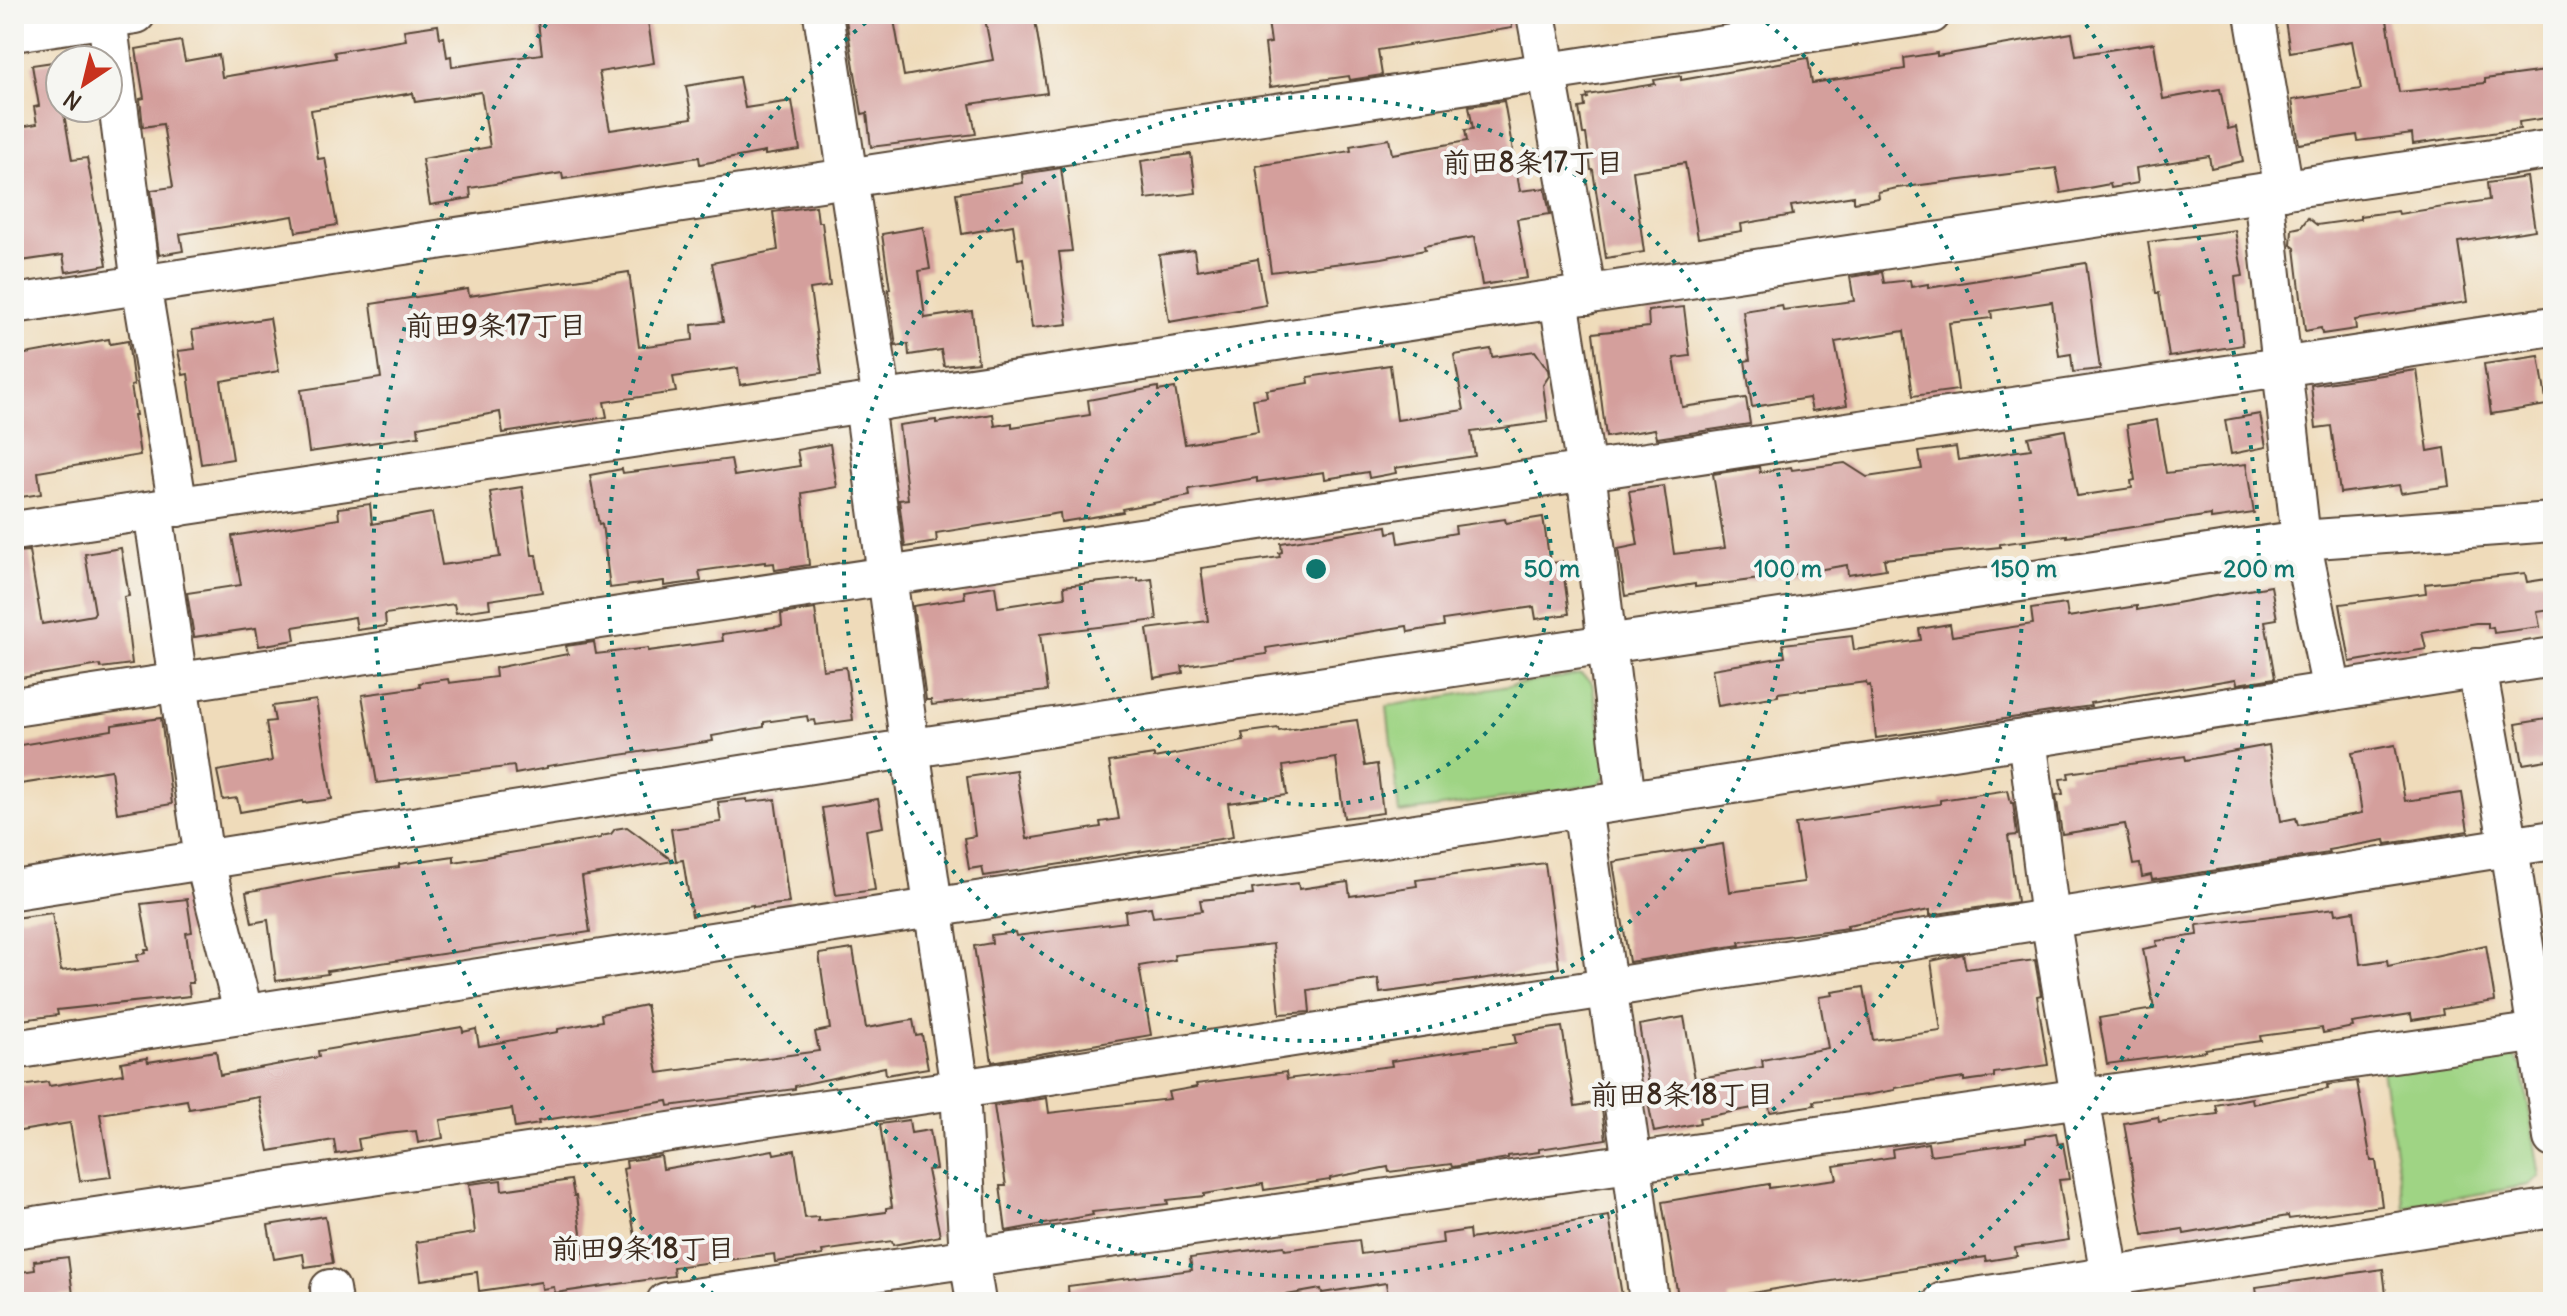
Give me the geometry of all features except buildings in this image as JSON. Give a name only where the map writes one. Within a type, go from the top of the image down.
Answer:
[{"type":"street","points":[[823,14],[850,177],[888,576],[960,1089],[969,1258],[976,1302]]},
{"type":"street","points":[[1536,14],[1573,297],[1586,471],[1626,800]]},
{"type":"street","points":[[14,304],[1931,14]]},
{"type":"street","points":[[2254,14],[2274,191],[2281,366],[2301,540],[2332,691]]},
{"type":"street","points":[[14,32],[121,16],[141,284],[165,509],[178,682],[204,859],[244,1015]]},
{"type":"street","points":[[14,531],[2553,149]]},
{"type":"street","points":[[14,707],[2553,326]]},
{"type":"street","points":[[14,890],[910,748],[2301,540],[2553,522]]},
{"type":"street","points":[[14,1050],[2553,657]]},
{"type":"street","points":[[2477,668],[2545,1032],[2553,1138]]},
{"type":"street","points":[[2027,738],[2050,918],[2112,1289]]},
{"type":"street","points":[[1582,807],[1649,1302]]},
{"type":"street","points":[[14,1229],[960,1089],[2553,840]]},
{"type":"street","points":[[666,1302],[2545,1032]]},
{"type":"street","points":[[1943,1302],[2112,1289],[2553,1208]]},
{"type":"green space","points":[[1581,674],[1592,683],[1609,773],[1598,785],[1399,813],[1387,706]]},
{"type":"green space","points":[[2513,1056],[2522,1066],[2540,1177],[2529,1185],[2404,1207],[2382,1070]]},
{"type":"district","name":"前田8条17丁目","points":[[1533,162]]},
{"type":"district","name":"前田9条17丁目","points":[[496,325]]},
{"type":"district","name":"前田8条18丁目","points":[[1682,1094]]},
{"type":"district","name":"前田9条18丁目","points":[[643,1248]]}]
